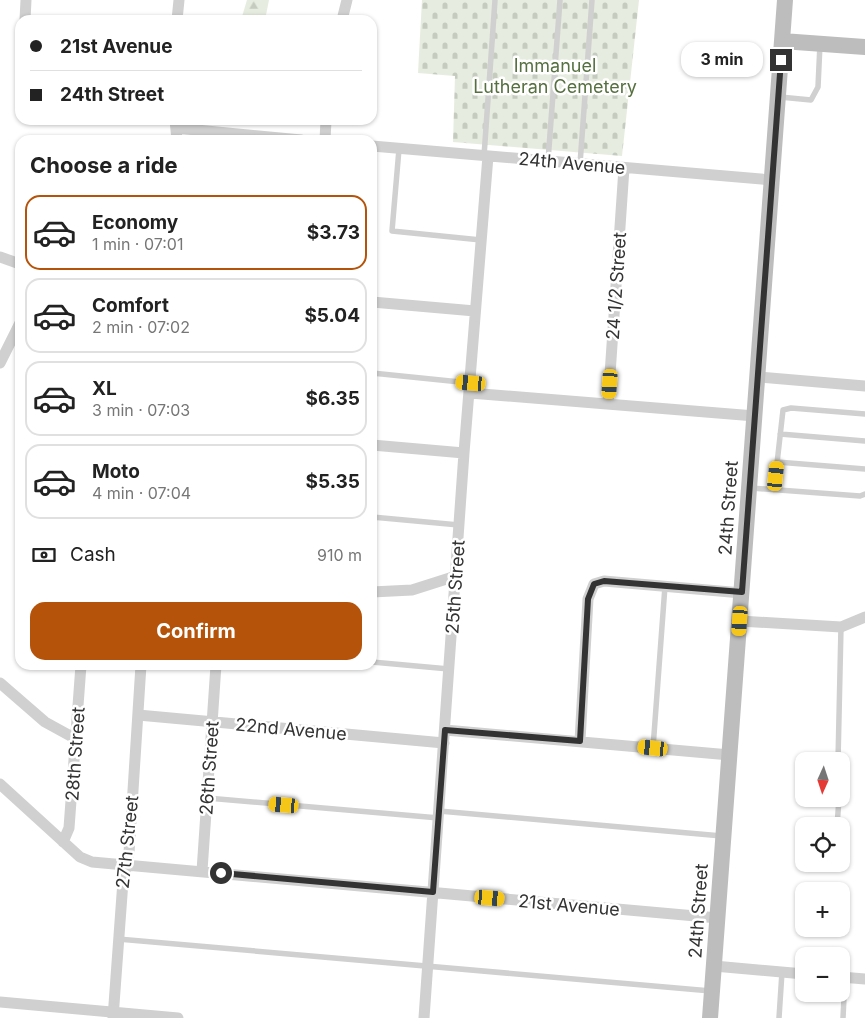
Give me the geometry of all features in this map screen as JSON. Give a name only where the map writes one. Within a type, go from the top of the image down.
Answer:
[{"type":"street","points":[[25,15],[26,0]]},
{"type":"street","points":[[178,15],[179,0]]},
{"type":"street","points":[[343,15],[346,0]]},
{"type":"street","name":"24th Street","points":[[710,1018],[785,0]]},
{"type":"street","points":[[782,41],[865,46]]},
{"type":"street","points":[[181,125],[239,135]]},
{"type":"street","name":"24th Avenue","points":[[377,147],[772,180]]},
{"type":"street","name":"25th Street","points":[[424,1018],[486,156]]},
{"type":"street","name":"24 1/2 Street","points":[[608,404],[624,168]]},
{"type":"street","points":[[0,257],[15,262]]},
{"type":"street","points":[[377,302],[475,311]]},
{"type":"street","points":[[0,363],[15,333]]},
{"type":"street","points":[[758,377],[865,386]]},
{"type":"street","points":[[470,388],[608,404],[755,416]]},
{"type":"street","points":[[377,445],[464,453]]},
{"type":"street","points":[[377,592],[412,590],[456,576]]},
{"type":"street","points":[[580,741],[588,599],[591,587],[599,581],[604,581],[742,592]]},
{"type":"street","points":[[740,621],[841,627],[865,617]]},
{"type":"street","name":"28th Street","points":[[63,842],[69,828],[81,670]]},
{"type":"street","name":"27th Street","points":[[113,1015],[123,881],[129,853],[142,670]]},
{"type":"street","name":"26th Street","points":[[202,871],[216,670]]},
{"type":"street","points":[[0,682],[45,722],[76,739]]},
{"type":"street","name":"22nd Avenue","points":[[138,715],[444,743]]},
{"type":"street","points":[[445,730],[730,755]]},
{"type":"street","name":"21st Avenue","points":[[0,784],[85,860],[718,918]]},
{"type":"street","points":[[714,966],[795,973]]},
{"type":"street","points":[[850,978],[865,979]]},
{"type":"street","points":[[0,1002],[113,1015],[178,1018]]},
{"type":"lane","points":[[486,156],[495,0]]},
{"type":"lane","points":[[548,161],[560,0]]},
{"type":"lane","points":[[580,164],[592,0]]},
{"type":"lane","points":[[778,97],[811,100],[818,87],[820,44]]},
{"type":"lane","points":[[399,149],[392,231],[481,240]]},
{"type":"lane","points":[[377,374],[470,388]]},
{"type":"lane","points":[[774,490],[782,412],[786,408],[865,414]]},
{"type":"lane","points":[[780,434],[865,441]]},
{"type":"lane","points":[[777,462],[865,470]]},
{"type":"lane","points":[[750,488],[860,496],[865,494]]},
{"type":"lane","points":[[377,518],[459,525]]},
{"type":"lane","points":[[653,748],[665,586]]},
{"type":"lane","points":[[838,752],[841,627]]},
{"type":"lane","points":[[377,662],[449,669]]},
{"type":"lane","points":[[206,798],[724,836]]},
{"type":"lane","points":[[118,939],[712,991]]},
{"type":"lane","points":[[778,1018],[782,972]]},
{"type":"lane","points":[[843,1002],[843,1018]]},
{"type":"green space","points":[[247,0],[269,0],[266,15],[242,15]]},
{"type":"green space","name":"Immanuel Lutheran Cemetery","points":[[422,0],[639,0],[622,156],[453,142],[455,76],[418,73]]},
{"type":"route","points":[[221,873],[433,892],[445,730],[580,741],[588,599],[589,591],[594,584],[604,581],[742,592],[781,60]]}]
